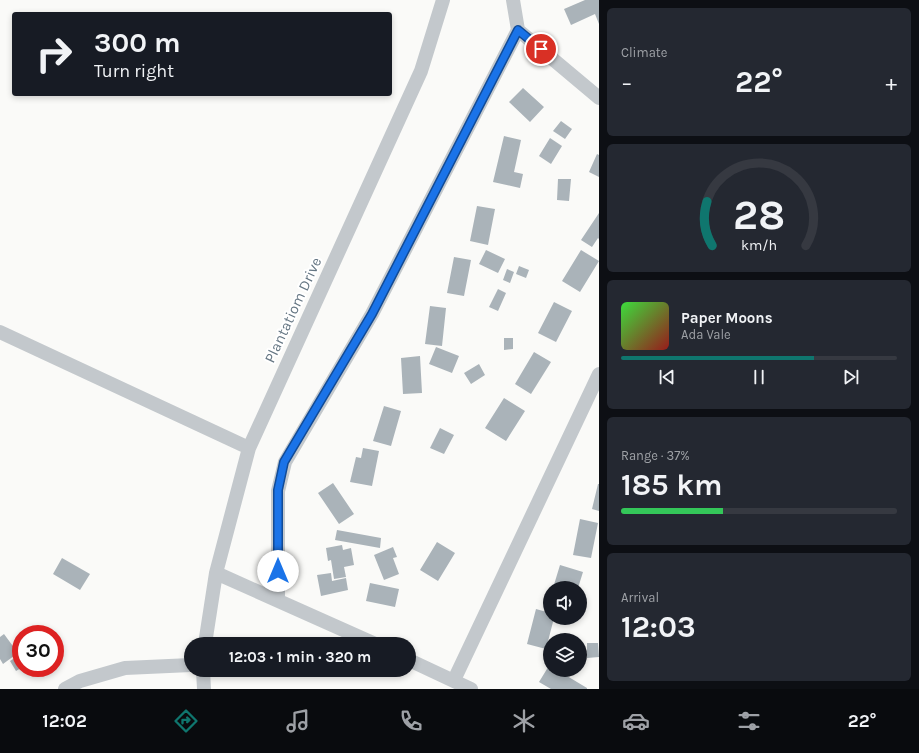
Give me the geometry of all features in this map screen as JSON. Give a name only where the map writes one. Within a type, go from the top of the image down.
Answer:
[{"type":"street","name":"Plantatiom Drive","points":[[206,637],[216,573],[248,448],[421,71],[443,0]]},
{"type":"street","points":[[278,600],[278,490],[284,462],[372,314],[518,30],[513,0]]},
{"type":"street","points":[[518,30],[599,98]]},
{"type":"street","points":[[0,332],[248,448]]},
{"type":"street","points":[[454,680],[599,374]]},
{"type":"street","points":[[216,573],[360,637]]},
{"type":"street","points":[[416,663],[471,689]]},
{"type":"street","points":[[65,689],[80,681],[125,668],[184,664]]},
{"type":"street","points":[[203,677],[204,689]]},
{"type":"building","points":[[585,0],[599,0],[599,24],[595,14],[571,25],[564,9]]},
{"type":"building","points":[[523,88],[544,107],[530,122],[509,102]]},
{"type":"building","points":[[561,121],[572,129],[565,139],[553,131]]},
{"type":"building","points":[[504,136],[521,140],[514,172],[523,174],[520,188],[493,182]]},
{"type":"building","points":[[550,138],[562,146],[551,164],[539,156]]},
{"type":"building","points":[[597,154],[599,155],[599,177],[589,172]]},
{"type":"building","points":[[558,179],[571,179],[569,201],[557,200]]},
{"type":"building","points":[[477,206],[495,209],[488,245],[470,241]]},
{"type":"building","points":[[599,213],[599,239],[598,238],[592,247],[581,240]]},
{"type":"building","points":[[486,250],[505,259],[498,273],[479,264]]},
{"type":"building","points":[[581,250],[599,261],[580,292],[562,281]]},
{"type":"building","points":[[454,257],[471,260],[464,296],[447,293]]},
{"type":"building","points":[[519,266],[529,270],[526,278],[516,274]]},
{"type":"building","points":[[507,269],[514,272],[510,283],[503,280]]},
{"type":"building","points":[[498,289],[506,293],[498,311],[489,307]]},
{"type":"building","points":[[554,302],[572,311],[556,342],[538,333]]},
{"type":"building","points":[[430,306],[446,308],[442,346],[425,344]]},
{"type":"building","points":[[504,338],[513,338],[513,349],[504,350]]},
{"type":"building","points":[[436,347],[459,356],[452,373],[429,364]]},
{"type":"building","points":[[534,352],[551,362],[531,394],[515,384]]},
{"type":"building","points":[[420,356],[422,393],[403,394],[401,358]]},
{"type":"building","points":[[479,364],[485,375],[471,384],[464,373]]},
{"type":"building","points":[[504,398],[525,411],[506,441],[485,428]]},
{"type":"building","points":[[384,406],[401,411],[391,446],[373,441]]},
{"type":"building","points":[[440,428],[454,435],[444,454],[430,448]]},
{"type":"building","points":[[363,448],[379,451],[372,486],[350,482],[356,457],[361,458]]},
{"type":"building","points":[[333,483],[354,514],[339,524],[318,493]]},
{"type":"building","points":[[599,484],[599,511],[592,509]]},
{"type":"building","points":[[580,519],[598,523],[591,558],[573,555]]},
{"type":"building","points":[[337,530],[381,538],[380,548],[335,540]]},
{"type":"building","points":[[437,542],[455,553],[438,581],[420,570]]},
{"type":"building","points":[[342,545],[343,550],[351,548],[354,565],[344,567],[346,577],[334,579],[331,560],[328,561],[326,548]]},
{"type":"building","points":[[393,547],[397,557],[393,558],[399,574],[384,580],[374,555]]},
{"type":"building","points":[[62,558],[90,574],[80,590],[53,574]]},
{"type":"building","points":[[560,565],[583,572],[580,581],[555,581]]},
{"type":"building","points":[[331,573],[332,581],[346,578],[348,590],[321,596],[317,575]]},
{"type":"building","points":[[370,583],[399,589],[395,607],[366,601]]},
{"type":"building","points":[[536,609],[543,611],[543,625],[552,625],[550,633],[543,633],[543,648],[527,644]]},
{"type":"building","points":[[4,634],[12,645],[12,657],[3,664],[0,659],[0,637]]},
{"type":"building","points":[[587,643],[598,643],[599,657],[587,658]]},
{"type":"building","points":[[543,675],[543,677],[569,677],[587,689],[551,689],[539,682]]},
{"type":"route","points":[[278,571],[278,490],[284,462],[372,314],[518,30],[541,49]]}]
